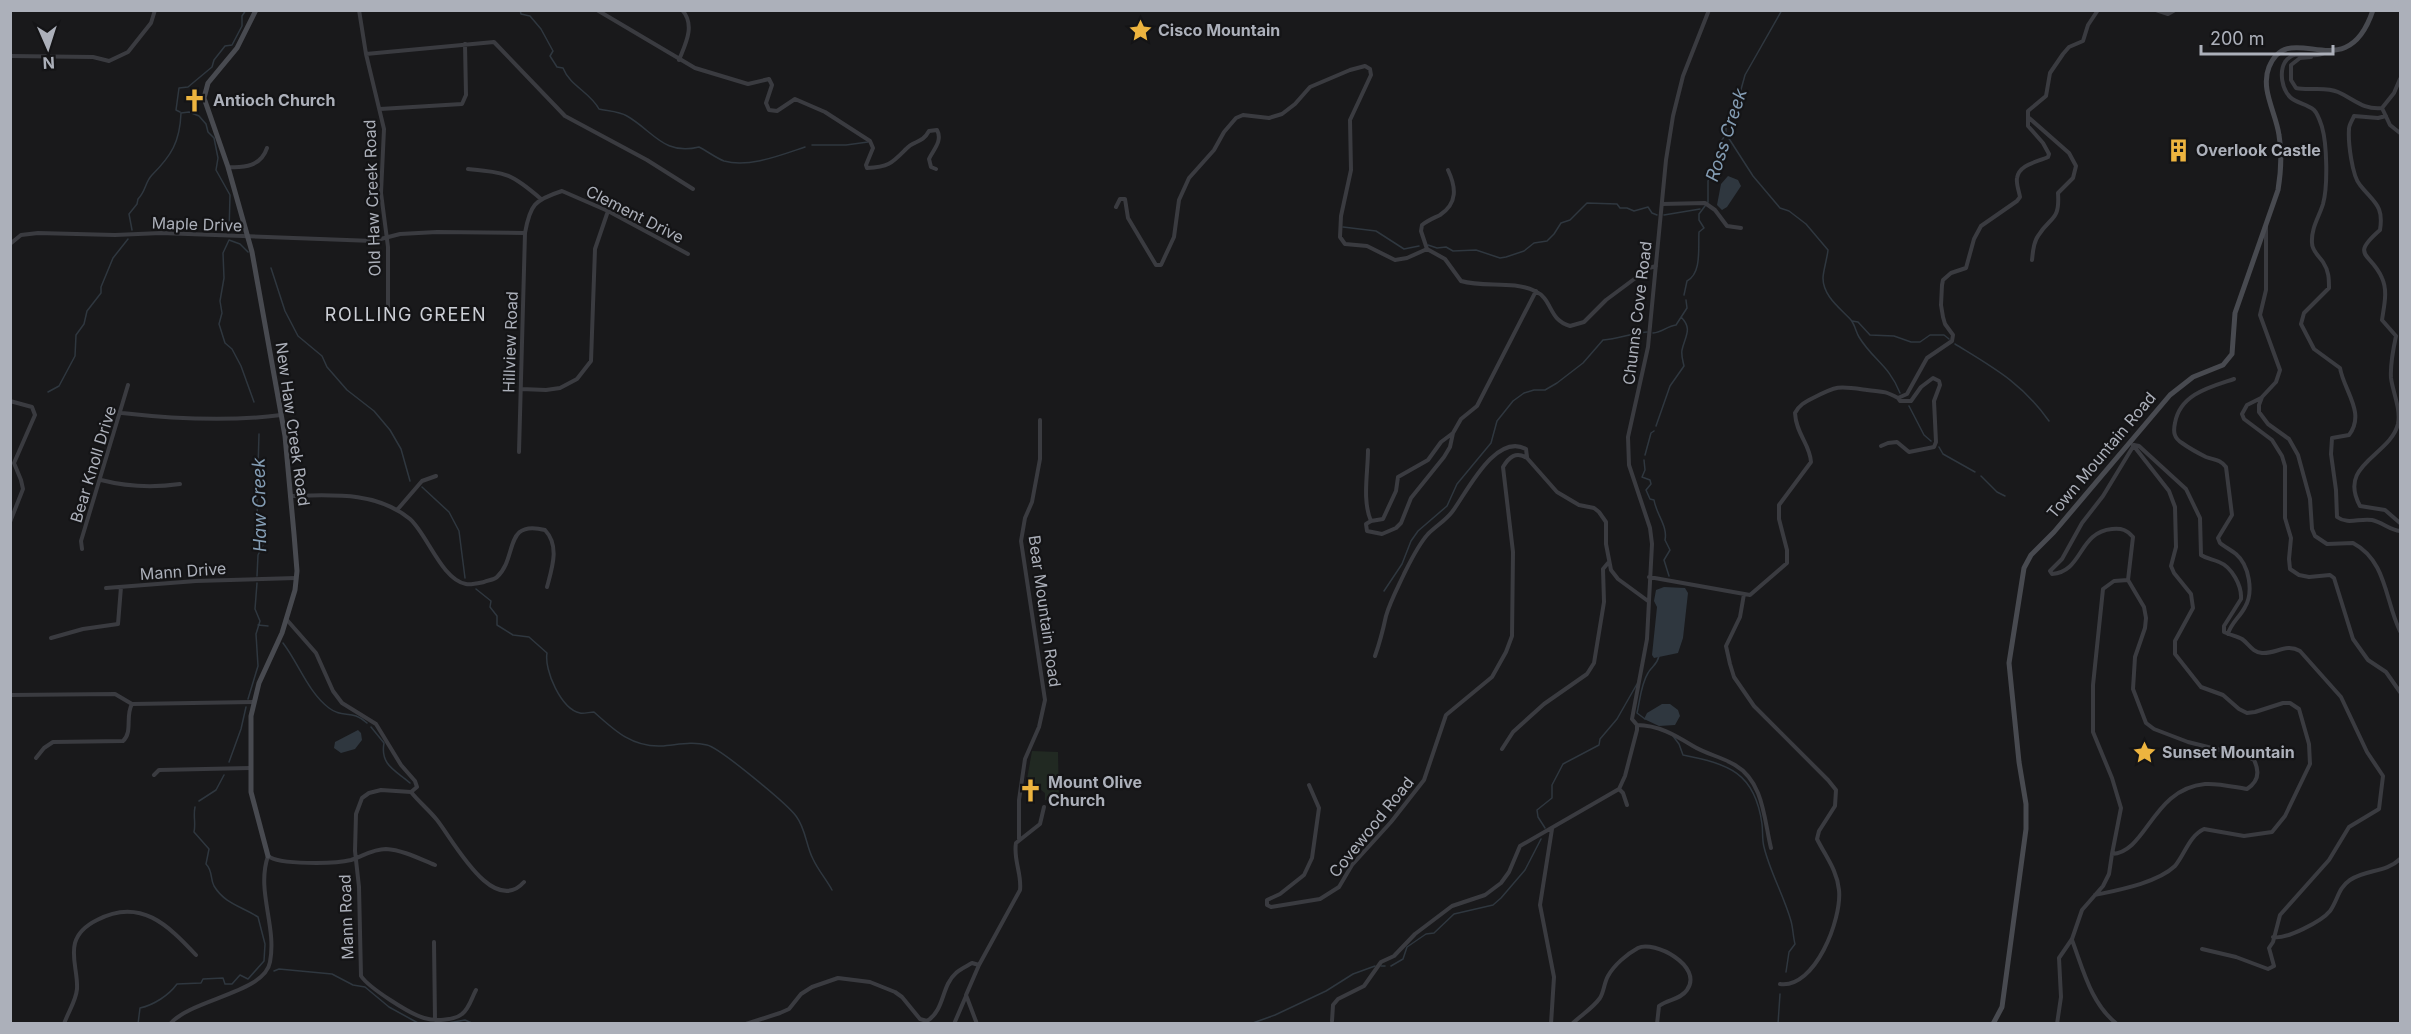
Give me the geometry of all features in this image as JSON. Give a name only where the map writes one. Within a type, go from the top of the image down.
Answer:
[{"type":"main road","name":"New Haw Creek Road","points":[[256,10],[240,42],[211,78],[205,91],[206,107],[228,167],[249,238],[281,415],[290,496],[296,578],[287,620],[264,670],[253,702],[250,768],[252,802],[268,856]]},
{"type":"main road","name":"Town Mountain Road","points":[[1994,1023],[2000,1013],[2003,998],[2026,829],[2026,804],[2019,762],[2009,663],[2022,574],[2031,555],[2132,444],[2180,385],[2228,361],[2233,348],[2235,313],[2278,190],[2281,148],[2277,120],[2267,89],[2268,68],[2276,56],[2296,46],[2327,51],[2348,47],[2358,40],[2373,10]]},
{"type":"street","points":[[10,56],[93,57],[109,61],[128,52],[151,23],[155,10]]},
{"type":"street","name":"Old Haw Creek Road","points":[[359,10],[384,135],[381,202],[388,258],[388,315]]},
{"type":"street","points":[[597,10],[679,60],[718,77],[752,84],[769,80],[772,85],[766,103],[769,110],[777,111],[795,99],[825,112],[870,141],[873,148],[866,165],[867,168],[894,162],[906,149],[925,139],[929,131],[937,130],[938,141],[929,159],[931,167],[936,169]]},
{"type":"street","points":[[682,10],[688,18]]},
{"type":"street","points":[[679,60],[688,34],[687,10]]},
{"type":"street","name":"Chunns Cove Road","points":[[1618,789],[1625,776],[1637,725],[1632,719],[1645,656],[1651,536],[1632,476],[1627,451],[1628,437],[1646,357],[1669,139],[1677,94],[1709,10]]},
{"type":"street","points":[[1898,398],[1907,394],[1927,358],[1952,341],[1953,335],[1945,324],[1941,304],[1943,280],[1951,273],[1966,268],[1974,239],[1981,226],[2020,197],[2016,178],[2019,172],[2030,164],[2048,158],[2049,154],[2043,143],[2028,126],[2031,106],[2046,96],[2050,73],[2069,47],[2083,41],[2088,25],[2098,10]]},
{"type":"street","points":[[2156,10],[2168,14],[2175,10]]},
{"type":"street","points":[[366,54],[494,42],[565,116],[647,160],[693,189]]},
{"type":"street","points":[[380,109],[462,104],[466,95],[465,44]]},
{"type":"street","points":[[2327,51],[2316,56],[2300,58],[2291,65],[2290,80],[2296,88],[2308,91],[2331,90],[2372,110],[2382,108],[2394,93],[2400,79]]},
{"type":"street","points":[[2316,56],[2301,53],[2291,57],[2285,63],[2282,72],[2282,81],[2290,97],[2314,111],[2325,138],[2327,151],[2324,202],[2312,231],[2312,248],[2329,274],[2330,288],[2304,313],[2301,324],[2314,349],[2340,368],[2355,408],[2357,419],[2354,429],[2349,435],[2332,438],[2337,517],[2350,522],[2370,520],[2400,531]]},
{"type":"street","points":[[1116,207],[1119,199],[1125,199],[1128,218],[1154,262],[1157,266],[1161,266],[1174,237],[1179,200],[1189,178],[1214,150],[1224,132],[1236,118],[1243,115],[1264,118],[1282,114],[1310,87],[1365,66],[1370,69],[1371,75],[1350,120],[1351,170],[1341,216],[1340,237],[1345,244],[1367,246],[1395,260],[1407,258],[1427,249]]},
{"type":"street","points":[[2382,108],[2390,124],[2400,133]]},
{"type":"street","points":[[2028,116],[2069,153],[2076,166],[2073,178],[2058,193],[2055,218],[2036,239],[2032,260]]},
{"type":"street","points":[[2386,116],[2378,118],[2354,116],[2349,127],[2349,140],[2357,181],[2377,205],[2382,216],[2380,230],[2363,248],[2363,254],[2383,280],[2385,303],[2382,320],[2396,336],[2391,378],[2398,412],[2397,425],[2383,446],[2359,467],[2355,487],[2356,499],[2360,506],[2385,510],[2400,523]]},
{"type":"street","points":[[228,167],[253,165],[264,157],[267,148]]},
{"type":"street","points":[[468,169],[502,173],[517,178],[541,199],[529,211],[525,233]]},
{"type":"street","points":[[1448,170],[1454,187],[1454,198],[1447,209],[1422,225],[1421,231],[1427,249],[1445,259],[1461,281],[1536,291],[1544,298],[1558,321],[1575,326],[1584,322],[1606,300],[1649,268],[1656,266]]},
{"type":"street","name":"Clement Drive","points":[[541,199],[562,191],[608,211],[688,254]]},
{"type":"street","points":[[1662,204],[1707,204],[1727,226],[1741,228]]},
{"type":"street","points":[[521,389],[560,388],[577,379],[591,361],[595,249],[608,211]]},
{"type":"street","points":[[2266,224],[2266,290],[2260,315],[2280,370],[2276,382],[2259,405],[2262,419],[2289,439],[2298,455],[2310,500],[2312,530],[2315,536],[2327,544],[2353,543],[2364,552],[2382,574],[2400,632]]},
{"type":"street","name":"Maple Drive","points":[[10,244],[16,238],[27,234],[161,233],[373,241],[386,237],[437,232],[525,233]]},
{"type":"street","name":"Hillview Road","points":[[519,452],[525,233]]},
{"type":"street","points":[[1453,433],[1441,442],[1428,460],[1398,477],[1396,491],[1383,519],[1371,521],[1365,528],[1369,533],[1388,532],[1401,523],[1411,498],[1447,452],[1453,433],[1461,419],[1477,406],[1536,291]]},
{"type":"street","points":[[1649,577],[1750,595],[1763,586],[1787,562],[1787,549],[1779,519],[1779,505],[1810,462],[1808,451],[1795,425],[1797,408],[1834,388],[1845,386],[1882,390],[1900,401],[1911,401],[1926,382],[1933,378],[1939,381],[1933,412],[1936,442],[1934,447],[1909,452],[1897,442],[1888,442],[1881,446]]},
{"type":"street","points":[[2228,634],[2231,625],[2247,604],[2249,585],[2242,561],[2220,543],[2218,538],[2232,515],[2226,467],[2221,461],[2205,457],[2179,441],[2174,435],[2174,428],[2179,409],[2186,400],[2209,387],[2234,379]]},
{"type":"street","name":"Bear Knoll Drive","points":[[82,549],[81,541],[122,414],[128,385]]},
{"type":"street","points":[[2262,398],[2247,405],[2242,414],[2244,419],[2272,440],[2282,456],[2285,466],[2284,518],[2291,537],[2290,569],[2303,576],[2330,575],[2334,578],[2353,639],[2368,660],[2386,672],[2400,692]]},
{"type":"street","points":[[10,401],[32,407],[35,415],[14,463],[23,489],[10,522]]},
{"type":"street","points":[[122,414],[191,419],[258,418],[281,415]]},
{"type":"street","name":"Bear Mountain Road","points":[[954,1023],[978,965],[1020,890],[1021,880],[1015,852],[1019,839],[1019,800],[1025,759],[1045,707],[1040,653],[1021,542],[1022,525],[1032,502],[1040,459],[1040,420]]},
{"type":"street","points":[[2112,854],[2129,850],[2134,846],[2147,825],[2174,795],[2205,784],[2247,789],[2254,784],[2258,773],[2254,760],[2248,756],[2188,742],[2154,729],[2146,723],[2133,689],[2135,657],[2146,618],[2144,607],[2128,580],[2133,537],[2121,528],[2102,530],[2087,541],[2072,564],[2061,573],[2052,574],[2050,571],[2062,559],[2082,523],[2103,496],[2132,444]]},
{"type":"street","points":[[2132,444],[2139,446],[2186,489],[2200,518],[2201,555],[2220,562],[2228,568],[2239,586],[2241,599],[2224,626],[2224,632],[2240,638],[2252,650],[2262,653],[2293,647],[2300,651],[2341,697],[2367,752],[2383,776],[2379,809],[2349,827],[2329,860],[2280,915],[2268,950],[2274,966],[2268,969],[2252,962],[2202,949]]},
{"type":"street","points":[[2095,895],[2123,889],[2166,873],[2176,864],[2192,839],[2204,829],[2244,836],[2272,832],[2285,816],[2310,760],[2309,744],[2299,709],[2290,703],[2283,703],[2247,713],[2223,695],[2201,687],[2175,654],[2175,641],[2193,608],[2191,594],[2171,566],[2176,547],[2175,507],[2162,482],[2132,444]]},
{"type":"street","points":[[1375,656],[1383,636],[1387,615],[1404,574],[1428,534],[1445,520],[1481,468],[1494,456],[1509,447],[1520,446],[1526,449],[1527,458],[1557,492],[1579,505],[1594,508],[1599,512],[1606,522],[1608,563],[1618,579],[1648,601]]},
{"type":"street","points":[[1368,450],[1368,515],[1371,521]]},
{"type":"street","name":"Covewood Road","points":[[1309,785],[1319,808],[1312,858],[1304,875],[1285,891],[1267,900],[1267,905],[1271,907],[1320,899],[1339,887],[1352,865],[1391,822],[1424,780],[1446,715],[1492,677],[1512,636],[1513,552],[1503,467],[1508,459],[1515,455],[1521,454],[1527,458]]},
{"type":"street","points":[[397,510],[417,485],[427,478],[436,476]]},
{"type":"street","points":[[101,480],[129,487],[180,484]]},
{"type":"street","points":[[290,496],[322,495],[370,499],[397,510],[417,527],[454,578],[466,585],[496,578],[522,529],[530,526],[545,530],[552,537],[553,552],[547,587]]},
{"type":"street","points":[[1502,749],[1513,732],[1544,704],[1587,674],[1594,663],[1604,602],[1602,569],[1608,563]]},
{"type":"street","name":"Mann Drive","points":[[106,588],[196,581],[296,578]]},
{"type":"street","points":[[2057,1023],[2061,997],[2059,958],[2072,939],[2082,910],[2103,886],[2109,874],[2121,808],[2112,778],[2093,732],[2093,685],[2103,589],[2114,582],[2128,580]]},
{"type":"street","points":[[51,638],[83,629],[118,624],[121,587]]},
{"type":"street","points":[[1744,594],[1740,618],[1726,646],[1734,677],[1767,721],[1828,780],[1837,795],[1835,806],[1819,831],[1817,839],[1837,876],[1838,917],[1828,944],[1818,958],[1794,982],[1786,985],[1780,984]]},
{"type":"street","points":[[287,620],[316,653],[333,691],[342,703],[376,724],[385,736],[401,765],[415,781],[417,787],[411,792]]},
{"type":"street","points":[[10,695],[115,694],[132,704],[253,702]]},
{"type":"street","points":[[36,758],[52,742],[123,741],[128,734],[129,711],[132,704]]},
{"type":"street","points":[[1637,725],[1654,727],[1676,735],[1696,748],[1743,770],[1764,808],[1772,848]]},
{"type":"street","points":[[154,775],[159,770],[250,768]]},
{"type":"street","points":[[1332,1021],[1333,1005],[1338,999],[1364,986],[1381,962],[1394,956],[1409,938],[1446,911],[1485,895],[1495,888],[1509,872],[1520,846],[1618,789],[1623,793],[1627,805]]},
{"type":"street","points":[[356,858],[356,813],[362,798],[369,793],[381,790],[411,792],[436,819],[478,877],[490,886],[509,892],[517,889],[524,882]]},
{"type":"street","points":[[1019,839],[1040,824],[1044,807]]},
{"type":"street","points":[[1551,1023],[1553,972],[1540,905],[1552,829]]},
{"type":"street","points":[[170,1023],[186,1011],[249,985],[267,972],[271,945],[263,875],[268,856],[277,861],[340,861],[387,849],[400,851],[435,865]]},
{"type":"street","name":"Mann Road","points":[[356,858],[362,976],[376,989],[410,1011],[423,1018],[435,1020]]},
{"type":"street","points":[[2273,937],[2280,939],[2290,936],[2328,913],[2340,889],[2353,878],[2390,867],[2400,859]]},
{"type":"street","points":[[64,1023],[77,989],[74,955],[77,937],[83,929],[99,918],[108,914],[125,912],[150,916],[171,930],[196,955]]},
{"type":"street","points":[[2072,939],[2085,978],[2105,1010],[2117,1023]]},
{"type":"street","points":[[434,942],[435,1020],[462,1014],[476,990]]},
{"type":"street","points":[[1572,1023],[1601,996],[1607,978],[1620,961],[1639,948],[1649,945],[1680,960],[1688,969],[1690,976],[1689,986],[1685,992],[1677,999],[1659,1006],[1657,1023]]},
{"type":"street","points":[[746,1023],[780,1013],[812,987],[838,978],[870,982],[895,992],[920,1019],[927,1021],[938,1010],[950,979],[956,972],[972,963],[978,965]]},
{"type":"street","points":[[966,995],[977,1023]]},
{"type":"shaded area","points":[[1728,176],[1738,180],[1741,186],[1727,207],[1722,210],[1717,205],[1721,184]]},
{"type":"shaded area","points":[[1664,587],[1685,588],[1688,593],[1683,638],[1678,653],[1654,658],[1652,655],[1657,607],[1654,601],[1656,590]]},
{"type":"shaded area","points":[[1662,704],[1670,704],[1678,710],[1680,716],[1675,725],[1659,726],[1644,719],[1647,713]]},
{"type":"shaded area","points":[[358,730],[362,740],[355,749],[341,753],[334,748],[335,742]]},
{"type":"shaded area","points":[[1032,751],[1058,752],[1059,801],[1045,800],[1045,793],[1027,779]]},
{"type":"waterway","name":"Haw Creek","points":[[180,112],[176,110],[179,88],[188,87],[212,67],[214,60],[225,46],[232,45],[242,26],[242,16],[246,10]]},
{"type":"waterway","points":[[520,10],[521,14],[530,16],[541,29],[553,51],[550,56],[557,67],[563,68],[570,80],[591,98],[599,109],[624,114],[668,145],[687,149],[699,147],[724,161],[734,163],[765,160],[805,147]]},
{"type":"waterway","name":"Ross Creek","points":[[1684,295],[1687,281],[1692,277],[1697,266],[1699,232],[1704,228],[1699,220],[1699,214],[1708,202],[1708,181],[1719,158],[1720,143],[1726,134],[1726,126],[1734,115],[1745,75],[1782,10]]},
{"type":"waterway","name":"Haw Creek","points":[[181,113],[189,112],[199,116],[214,138],[218,158],[216,170],[230,195],[229,233]]},
{"type":"waterway","points":[[132,230],[129,214],[137,204],[150,178],[173,148],[179,132],[181,113]]},
{"type":"waterway","points":[[1726,134],[1753,176],[1780,208],[1789,211],[1806,224],[1828,250],[1823,278],[1826,290],[1854,324],[1859,337],[1886,369],[1900,393]]},
{"type":"waterway","points":[[812,145],[846,145],[868,142]]},
{"type":"waterway","points":[[1428,245],[1437,248],[1446,247],[1453,251],[1476,250],[1500,258],[1524,251],[1534,243],[1547,241],[1561,223],[1570,220],[1587,203],[1617,204],[1620,208],[1634,211],[1648,207],[1652,213],[1657,215]]},
{"type":"waterway","points":[[1664,215],[1700,209]]},
{"type":"waterway","points":[[1343,227],[1376,231],[1404,249],[1419,246]]},
{"type":"waterway","points":[[48,392],[59,386],[75,356],[76,335],[84,324],[87,311],[101,293],[101,287],[113,258],[128,239]]},
{"type":"waterway","name":"Haw Creek","points":[[248,252],[240,244],[229,240],[223,253],[224,278],[219,324],[225,343],[232,349],[241,366],[254,402]]},
{"type":"waterway","points":[[271,268],[285,311],[298,336],[322,356],[327,367],[347,390],[374,411],[390,430],[401,449],[410,481]]},
{"type":"waterway","points":[[1653,333],[1676,325],[1687,308],[1686,300]]},
{"type":"waterway","name":"Ross Creek","points":[[1656,426],[1670,386],[1684,366],[1682,352],[1687,325],[1681,317]]},
{"type":"waterway","points":[[1852,321],[1858,322],[1870,335],[1894,336],[1911,342],[1920,342],[1930,335],[1944,335],[1949,339]]},
{"type":"waterway","points":[[1384,591],[1402,564],[1411,541],[1418,531],[1447,506],[1457,484],[1491,443],[1497,421],[1513,401],[1524,393],[1545,390],[1557,383],[1583,363],[1603,340],[1647,332]]},
{"type":"waterway","points":[[1955,344],[2018,386],[2049,421]]},
{"type":"waterway","points":[[1909,406],[1924,435],[1931,441]]},
{"type":"waterway","name":"Ross Creek","points":[[1645,455],[1651,433],[1654,431]]},
{"type":"waterway","name":"Haw Creek","points":[[257,576],[258,555],[263,545],[258,534],[259,434]]},
{"type":"waterway","points":[[1939,447],[1943,454],[1975,472]]},
{"type":"waterway","name":"Ross Creek","points":[[1644,460],[1645,470],[1642,477],[1650,480],[1651,484],[1646,490],[1650,499],[1654,500],[1670,550],[1664,560],[1669,576]]},
{"type":"waterway","points":[[1981,476],[1997,492],[2005,496]]},
{"type":"waterway","points":[[422,487],[449,512],[459,531],[465,578]]},
{"type":"waterway","name":"Haw Creek","points":[[248,699],[258,666],[256,634],[260,621],[255,609],[257,583]]},
{"type":"waterway","points":[[476,589],[491,601],[490,607],[497,616],[497,625],[513,635],[529,637],[547,653],[548,669],[555,688],[560,697],[573,710],[581,713],[594,712],[624,737],[641,744],[651,746],[690,743],[707,745],[767,789],[796,816],[813,859],[832,890]]},
{"type":"waterway","points":[[258,625],[268,626]]},
{"type":"waterway","points":[[283,643],[309,686],[329,708],[339,713],[357,716],[367,723]]},
{"type":"waterway","points":[[1645,719],[1637,713],[1641,692],[1646,677],[1659,656]]},
{"type":"waterway","points":[[1545,828],[1538,817],[1537,810],[1552,798],[1552,785],[1563,764],[1599,745],[1600,739],[1617,719],[1637,684]]},
{"type":"waterway","name":"Haw Creek","points":[[229,762],[246,707]]},
{"type":"waterway","points":[[371,727],[384,743],[383,751],[387,762],[410,783]]},
{"type":"waterway","points":[[1673,736],[1683,755],[1726,767],[1737,773],[1753,793],[1762,824],[1763,844],[1792,926],[1795,944],[1789,952],[1786,972]]},
{"type":"waterway","name":"Haw Creek","points":[[199,801],[216,790],[224,775]]},
{"type":"waterway","name":"Haw Creek","points":[[138,1024],[140,1008],[161,999],[177,984],[201,983],[203,979],[223,978],[225,984],[232,984],[240,975],[248,979],[264,961],[265,944],[258,917],[228,901],[218,892],[213,883],[210,869],[206,864],[209,849],[194,832],[195,807]]},
{"type":"waterway","points":[[1391,966],[1403,959],[1407,947],[1426,934],[1434,933],[1454,914],[1493,905],[1525,870],[1541,839]]},
{"type":"waterway","points":[[1250,1024],[1275,1015],[1326,991],[1353,974],[1375,966]]},
{"type":"waterway","name":"Haw Creek","points":[[274,971],[279,969],[332,974],[353,985],[365,987],[389,1007],[418,1023]]},
{"type":"waterway","points":[[1778,1024],[1780,994]]},
{"type":"waterway","points":[[442,1024],[465,1020],[474,1024]]},
{"type":"place","name":"Cisco Mountain","points":[[1140,30]]},
{"type":"place","name":"Antioch Church","points":[[195,100]]},
{"type":"place","name":"Overlook Castle","points":[[2178,150]]},
{"type":"place","name":"Sunset Mountain","points":[[2144,752]]},
{"type":"place","name":"Mount Olive Church","points":[[1030,791]]},
{"type":"district","name":"ROLLING GREEN","points":[[406,314]]}]
